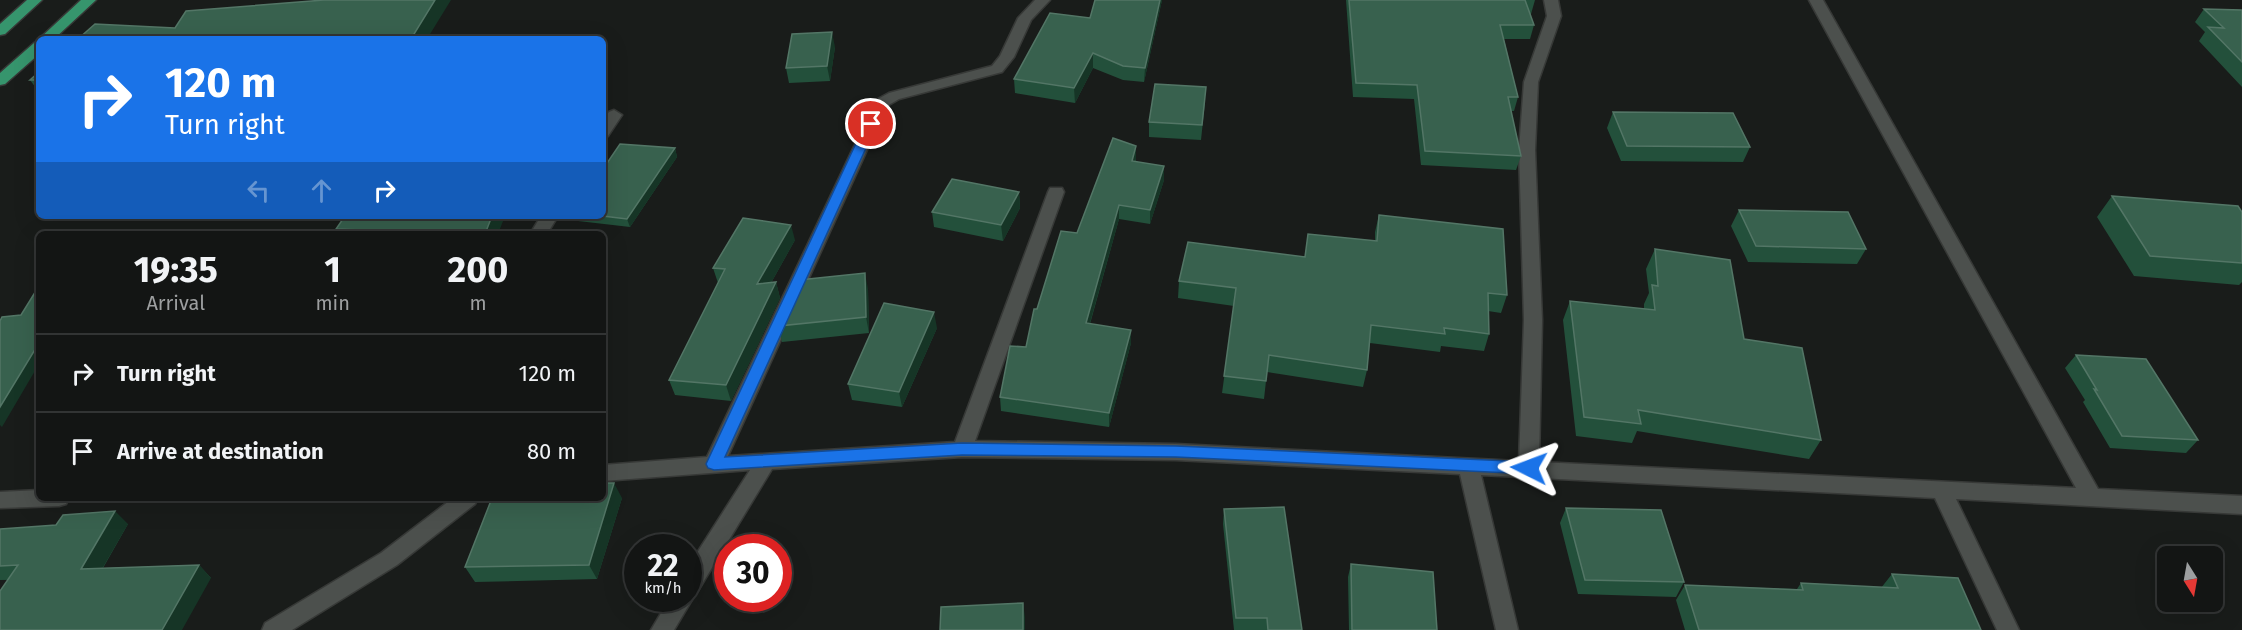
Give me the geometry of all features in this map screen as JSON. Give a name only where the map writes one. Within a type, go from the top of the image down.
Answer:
[{"type":"main road","points":[[0,31],[35,0]]},
{"type":"main road","points":[[49,36],[89,0]]},
{"type":"main road","points":[[0,81],[36,49]]},
{"type":"street","points":[[714,464],[881,103],[894,96],[997,69],[1007,57],[1025,18],[1044,0]]},
{"type":"street","points":[[1529,468],[1533,320],[1527,150],[1531,82],[1554,16],[1551,0]]},
{"type":"street","points":[[1816,0],[2092,498]]},
{"type":"street","points":[[606,128],[614,115]]},
{"type":"street","points":[[962,449],[1056,192]]},
{"type":"street","points":[[606,473],[962,449],[1176,452],[1529,468],[1942,492],[2242,505]]},
{"type":"street","points":[[702,565],[766,461]]},
{"type":"street","points":[[1468,465],[1507,630]]},
{"type":"street","points":[[1942,492],[2008,630]]},
{"type":"street","points":[[0,500],[36,499]]},
{"type":"street","points":[[273,630],[390,559],[464,501]]},
{"type":"street","points":[[663,630],[674,612]]},
{"type":"building","points":[[324,0],[435,0],[413,36],[81,36],[95,24],[175,28],[186,11]]},
{"type":"building","points":[[1095,0],[1160,0],[1145,68],[1123,66],[1093,53],[1074,88],[1014,79],[1050,13],[1090,18]]},
{"type":"building","points":[[1349,0],[1525,0],[1534,25],[1500,25],[1518,97],[1508,97],[1521,156],[1425,151],[1417,85],[1356,83]]},
{"type":"building","points":[[2204,9],[2242,10],[2242,62],[2208,27],[2224,28]]},
{"type":"building","points":[[832,32],[827,66],[786,68],[792,34]]},
{"type":"building","points":[[1155,84],[1206,87],[1202,125],[1149,122]]},
{"type":"building","points":[[1613,112],[1733,113],[1750,147],[1627,146]]},
{"type":"building","points":[[1113,138],[1136,146],[1132,161],[1164,166],[1150,210],[1119,205],[1086,323],[1131,330],[1109,413],[1000,397],[1010,346],[1026,347],[1034,309],[1037,309],[1061,231],[1077,233]]},
{"type":"building","points":[[620,144],[675,148],[627,219],[606,216],[606,165]]},
{"type":"building","points":[[952,179],[1019,192],[1001,225],[932,212]]},
{"type":"building","points":[[2112,196],[2238,206],[2242,212],[2242,263],[2150,256]]},
{"type":"building","points":[[1739,210],[1848,212],[1866,249],[1756,246]]},
{"type":"building","points":[[1379,215],[1503,229],[1507,295],[1488,293],[1489,334],[1444,328],[1445,334],[1371,325],[1367,370],[1269,355],[1266,381],[1224,376],[1236,288],[1179,281],[1188,242],[1305,257],[1308,234],[1377,241]]},
{"type":"building","points":[[743,218],[791,225],[757,284],[776,282],[726,385],[669,380],[725,269],[713,268]]},
{"type":"building","points":[[343,219],[491,219],[486,231],[336,229]]},
{"type":"building","points":[[1655,249],[1730,260],[1744,339],[1802,348],[1821,440],[1638,410],[1641,424],[1584,417],[1570,301],[1655,310],[1652,285],[1658,286]]},
{"type":"building","points":[[865,273],[866,317],[778,326],[799,280]]},
{"type":"building","points":[[36,291],[36,348],[0,407],[0,321],[2,317],[21,315]]},
{"type":"building","points":[[884,303],[934,312],[899,392],[848,384]]},
{"type":"building","points":[[2076,355],[2146,359],[2198,440],[2122,436]]},
{"type":"building","points":[[606,483],[614,483],[589,565],[465,567],[491,501],[606,501]]},
{"type":"building","points":[[1284,507],[1302,630],[1268,630],[1267,618],[1236,618],[1224,509]]},
{"type":"building","points":[[1566,508],[1661,510],[1684,582],[1585,580]]},
{"type":"building","points":[[115,511],[81,569],[199,565],[162,630],[0,630],[0,591],[18,565],[0,566],[0,529],[56,525],[63,515]]},
{"type":"building","points":[[1351,564],[1433,572],[1437,630],[1352,630]]},
{"type":"building","points":[[1892,574],[1958,578],[1981,630],[1699,630],[1685,585],[1803,590],[1801,583],[1898,588]]},
{"type":"building","points":[[1023,603],[1023,630],[940,630],[941,607]]},
{"type":"route","points":[[871,124],[714,464],[962,449],[1176,452],[1529,468]]}]
